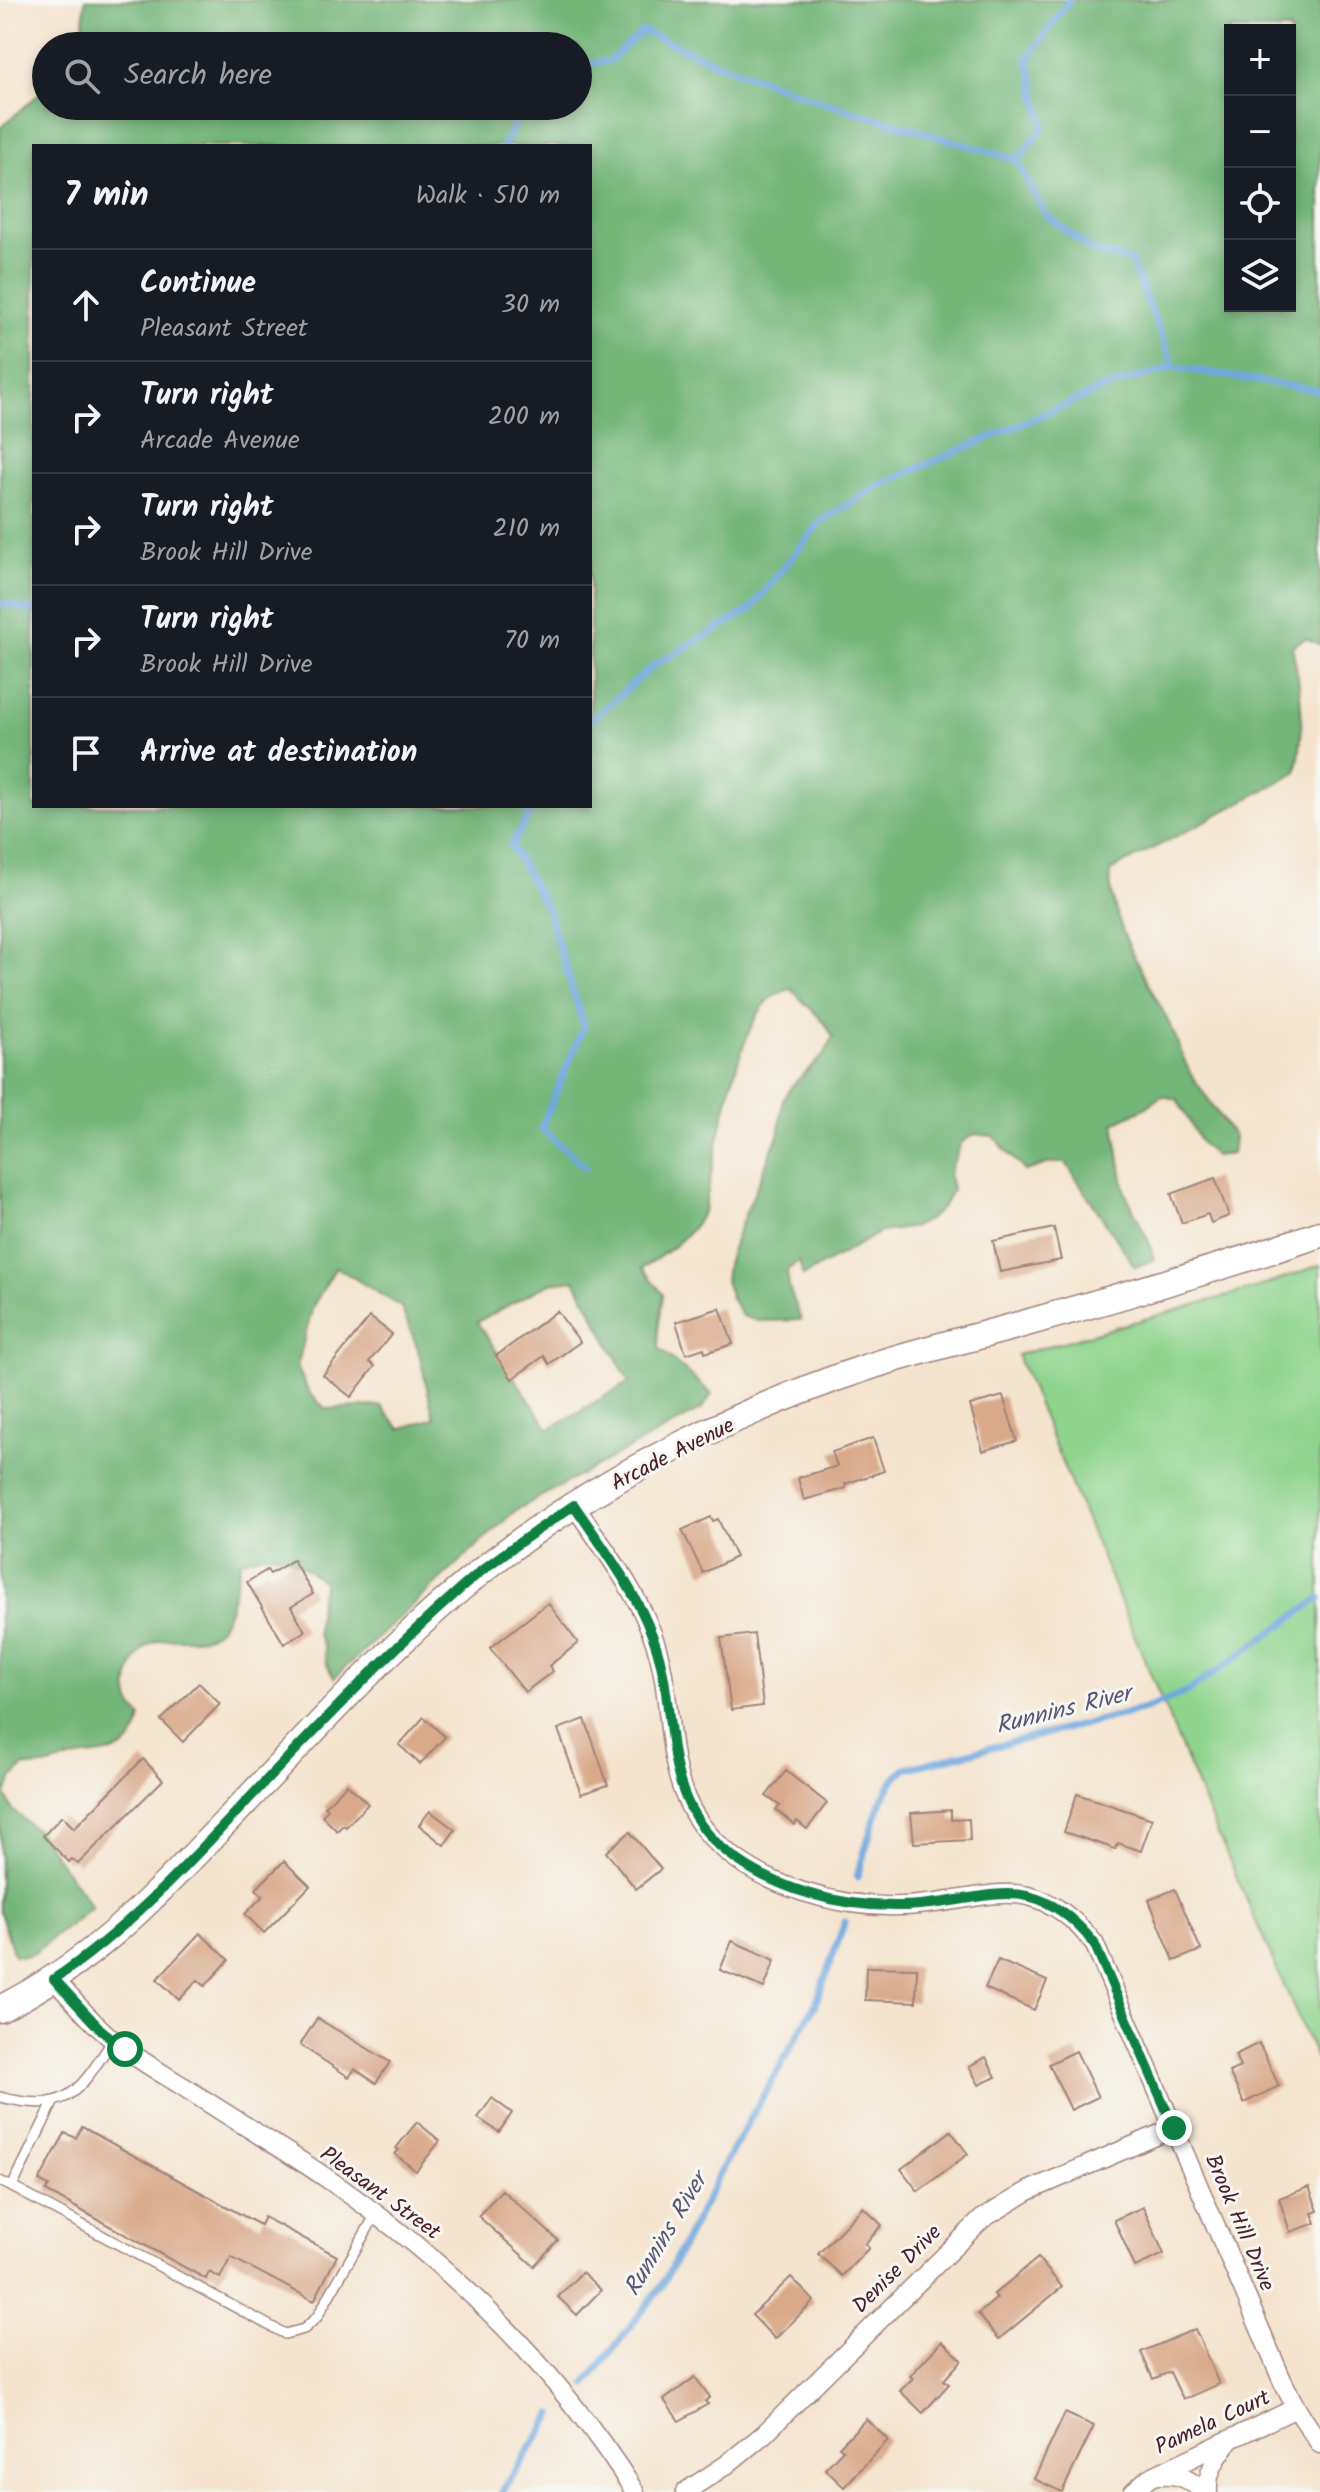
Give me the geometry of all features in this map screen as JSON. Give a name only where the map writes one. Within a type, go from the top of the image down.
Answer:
[{"type":"main road","name":"Arcade Avenue","points":[[0,2009],[54,1979],[108,1941],[337,1706],[435,1611],[499,1557],[574,1505],[633,1470],[702,1436],[867,1367],[1096,1304],[1320,1234]]},
{"type":"street","name":"Brook Hill Drive","points":[[574,1505],[644,1612],[664,1673],[673,1759],[679,1782],[701,1824],[729,1853],[765,1876],[806,1892],[842,1901],[900,1906],[1008,1893],[1040,1899],[1059,1908],[1078,1923],[1094,1943],[1296,2408],[1320,2444]]},
{"type":"street","name":"Pleasant Street","points":[[54,1979],[113,2040],[322,2175],[455,2277],[505,2325],[591,2426],[635,2492]]},
{"type":"street","name":"Denise Drive","points":[[685,2492],[726,2465],[764,2434],[982,2219],[1028,2191],[1174,2128]]},
{"type":"street","name":"Pamela Court","points":[[1133,2492],[1149,2478],[1296,2408]]},
{"type":"street","points":[[1205,2492],[1213,2464],[1231,2439]]},
{"type":"street","name":"Pamela Court","points":[[1149,2478],[1164,2474],[1179,2475],[1205,2492]]},
{"type":"lane","points":[[0,2097],[23,2103],[53,2103],[83,2086],[113,2040]]},
{"type":"lane","points":[[12,2187],[53,2103]]},
{"type":"lane","points":[[0,2181],[285,2334],[304,2329],[317,2317],[376,2214]]},
{"type":"green space","points":[[85,0],[1320,0],[1320,645],[1306,638],[1292,646],[1301,709],[1301,741],[1296,773],[1110,871],[1117,914],[1134,956],[1166,1016],[1189,1070],[1234,1137],[1232,1154],[1215,1156],[1201,1143],[1177,1099],[1161,1096],[1147,1107],[1114,1123],[1125,1192],[1149,1242],[1154,1260],[1135,1267],[1066,1163],[1050,1163],[1025,1171],[993,1136],[975,1134],[961,1143],[949,1174],[952,1191],[931,1218],[914,1227],[881,1232],[803,1276],[799,1261],[787,1270],[789,1287],[801,1320],[758,1321],[742,1316],[725,1281],[727,1264],[779,1133],[783,1100],[792,1086],[826,1052],[833,1037],[824,1022],[791,989],[776,995],[760,1010],[738,1063],[728,1095],[704,1210],[678,1243],[642,1268],[663,1294],[659,1348],[712,1394],[702,1409],[516,1510],[334,1678],[317,1633],[319,1600],[325,1583],[286,1557],[266,1554],[241,1561],[231,1604],[220,1627],[206,1637],[154,1642],[136,1660],[129,1677],[128,1694],[141,1717],[133,1739],[127,1745],[111,1752],[46,1766],[24,1766],[13,1778],[5,1794],[13,1810],[39,1833],[92,1907],[34,1953],[14,1955],[0,1912],[0,128],[32,100],[32,120],[592,120],[592,32],[81,32]],"holes":[[[336,1267],[401,1307],[418,1349],[434,1418],[400,1429],[381,1406],[326,1409],[309,1393],[297,1367],[313,1306]],[[575,1280],[629,1382],[549,1429],[477,1322],[550,1283]]]},
{"type":"green space","points":[[1320,1265],[1320,2068],[1210,1816],[1017,1355],[1265,1285]]},
{"type":"building","points":[[1215,1178],[1229,1216],[1211,1223],[1208,1214],[1182,1223],[1171,1194]]},
{"type":"building","points":[[1054,1228],[1061,1260],[1000,1272],[993,1241]]},
{"type":"building","points":[[720,1308],[733,1344],[705,1353],[704,1348],[686,1354],[676,1322]]},
{"type":"building","points":[[557,1311],[580,1342],[549,1364],[544,1356],[512,1379],[496,1356]]},
{"type":"building","points":[[370,1317],[392,1334],[369,1362],[375,1366],[351,1397],[323,1375]]},
{"type":"building","points":[[1003,1396],[1017,1441],[983,1451],[970,1405]]},
{"type":"building","points":[[873,1438],[884,1471],[845,1484],[846,1488],[804,1500],[798,1478],[837,1466],[832,1452]]},
{"type":"building","points":[[711,1517],[713,1521],[718,1519],[736,1557],[703,1573],[682,1530]]},
{"type":"building","points":[[293,1560],[313,1594],[291,1607],[305,1631],[284,1644],[247,1582],[267,1570],[270,1574]]},
{"type":"building","points":[[548,1603],[578,1643],[549,1666],[553,1671],[525,1692],[490,1648]]},
{"type":"building","points":[[754,1634],[763,1706],[731,1710],[721,1638]]},
{"type":"building","points":[[199,1683],[220,1704],[183,1742],[161,1720]]},
{"type":"building","points":[[424,1717],[445,1737],[420,1764],[399,1745]]},
{"type":"building","points":[[585,1719],[608,1785],[581,1794],[558,1729]]},
{"type":"building","points":[[143,1759],[163,1780],[78,1864],[72,1859],[69,1862],[43,1836],[62,1816],[74,1828]]},
{"type":"building","points":[[786,1771],[827,1803],[807,1829],[797,1821],[795,1825],[776,1810],[780,1806],[766,1796]]},
{"type":"building","points":[[347,1784],[368,1804],[346,1827],[343,1825],[337,1831],[322,1816],[328,1809],[325,1806]]},
{"type":"building","points":[[1077,1794],[1152,1819],[1141,1851],[1118,1843],[1116,1849],[1064,1832]]},
{"type":"building","points":[[951,1810],[951,1820],[969,1819],[970,1840],[914,1843],[911,1813]]},
{"type":"building","points":[[430,1811],[455,1830],[444,1845],[419,1825]]},
{"type":"building","points":[[630,1832],[661,1869],[636,1889],[606,1852]]},
{"type":"building","points":[[284,1861],[310,1886],[264,1933],[245,1914],[263,1896],[256,1889]]},
{"type":"building","points":[[1175,1889],[1201,1950],[1174,1961],[1149,1900]]},
{"type":"building","points":[[200,1933],[229,1960],[205,1986],[198,1980],[179,2000],[157,1979]]},
{"type":"building","points":[[732,1941],[775,1960],[764,1988],[720,1970]]},
{"type":"building","points":[[998,1960],[1047,1981],[1034,2010],[985,1988]]},
{"type":"building","points":[[866,1967],[917,1968],[916,2002],[865,2000]]},
{"type":"building","points":[[317,2018],[390,2062],[376,2083],[355,2069],[349,2077],[300,2045]]},
{"type":"building","points":[[1259,2043],[1279,2086],[1244,2103],[1229,2072],[1240,2067],[1235,2055]]},
{"type":"building","points":[[1076,2051],[1098,2097],[1071,2110],[1049,2064]]},
{"type":"building","points":[[986,2057],[996,2077],[979,2085],[969,2066]]},
{"type":"building","points":[[492,2098],[512,2113],[499,2132],[478,2118]]},
{"type":"building","points":[[417,2122],[440,2141],[416,2171],[395,2154],[399,2150],[396,2148]]},
{"type":"building","points":[[82,2127],[260,2225],[264,2217],[337,2256],[314,2301],[231,2257],[220,2278],[209,2272],[206,2279],[46,2191],[49,2186],[39,2181],[65,2133],[76,2138]]},
{"type":"building","points":[[951,2131],[968,2154],[918,2191],[901,2169]]},
{"type":"building","points":[[1309,2187],[1318,2211],[1312,2213],[1316,2223],[1290,2232],[1279,2198]]},
{"type":"building","points":[[502,2190],[558,2240],[534,2266],[478,2216]]},
{"type":"building","points":[[863,2207],[882,2225],[865,2244],[869,2248],[842,2276],[818,2254]]},
{"type":"building","points":[[1143,2207],[1164,2254],[1135,2267],[1114,2220]]},
{"type":"building","points":[[1038,2258],[1062,2287],[999,2339],[978,2314],[997,2298],[994,2294]]},
{"type":"building","points":[[582,2272],[601,2290],[577,2315],[558,2297]]},
{"type":"building","points":[[791,2277],[814,2301],[775,2339],[752,2315]]},
{"type":"building","points":[[1195,2329],[1219,2384],[1183,2400],[1170,2372],[1153,2379],[1141,2352]]},
{"type":"building","points":[[942,2341],[962,2360],[944,2380],[949,2384],[923,2413],[900,2391]]},
{"type":"building","points":[[695,2377],[710,2397],[705,2401],[708,2404],[679,2421],[664,2400]]},
{"type":"building","points":[[1065,2413],[1094,2426],[1062,2492],[1034,2479]]},
{"type":"building","points":[[866,2419],[888,2440],[844,2487],[825,2469],[843,2450],[839,2447]]},
{"type":"waterway","points":[[1017,160],[1044,127],[1028,59],[1069,0]]},
{"type":"waterway","points":[[592,63],[609,61],[643,31],[719,64],[829,104],[1017,160],[1045,214],[1092,251],[1131,261],[1174,367]]},
{"type":"waterway","points":[[504,144],[517,120]]},
{"type":"waterway","points":[[592,719],[653,666],[750,610],[821,521],[879,485],[1109,386],[1174,367],[1320,391]]},
{"type":"waterway","points":[[0,603],[32,611]]},
{"type":"waterway","points":[[533,808],[511,846],[547,909],[584,1026],[541,1128],[585,1167]]},
{"type":"waterway","name":"Runnins River","points":[[857,1877],[881,1803],[896,1777],[905,1769],[1145,1709],[1190,1690],[1320,1598]]},
{"type":"waterway","name":"Runnins River","points":[[586,2384],[661,2287],[729,2156],[815,2005],[845,1922]]},
{"type":"waterway","name":"Runnins River","points":[[502,2492],[553,2414]]},
{"type":"route","points":[[125,2049],[100,2029],[54,1979],[108,1941],[143,1908],[337,1706],[435,1611],[490,1564],[574,1505],[644,1612],[664,1673],[673,1759],[679,1782],[701,1824],[715,1841],[765,1876],[828,1898],[900,1906],[977,1895],[1018,1893],[1059,1908],[1078,1923],[1094,1943],[1174,2128]]}]
